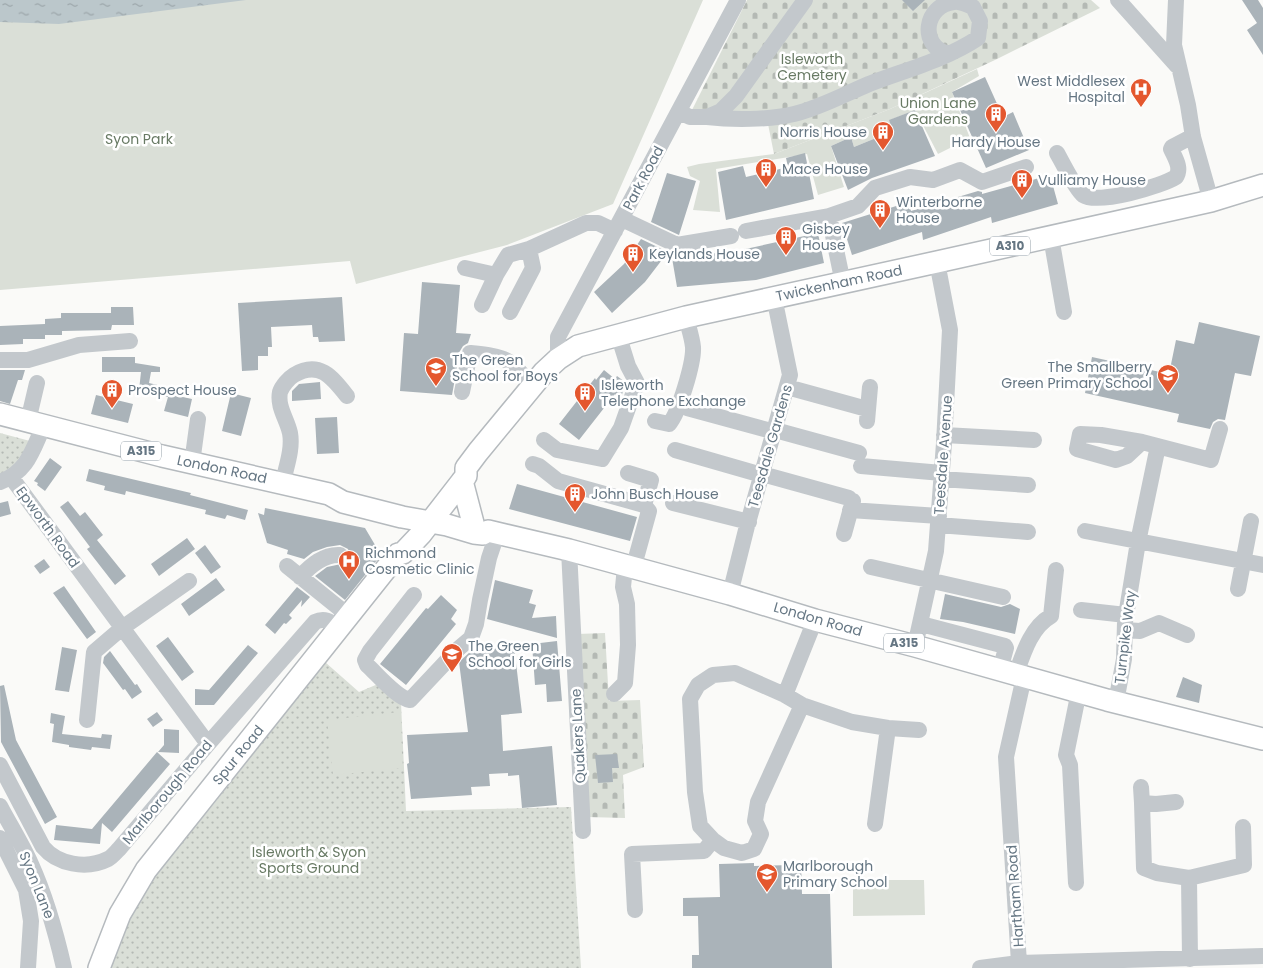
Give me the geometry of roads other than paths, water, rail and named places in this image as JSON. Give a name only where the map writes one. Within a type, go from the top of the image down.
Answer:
[{"type":"main road","name":"Twickenham Road","points":[[429,516],[464,475],[544,372],[558,359],[578,346],[686,316],[843,283],[1211,200],[1263,184]]},
{"type":"main road","name":"London Road","points":[[0,414],[192,463],[283,482],[329,494],[343,502],[429,516],[568,550],[730,594],[814,620],[1116,702],[1263,739]]},
{"type":"main road","points":[[404,550],[456,535],[483,530],[464,475]]},
{"type":"main road","name":"Spur Road","points":[[99,968],[120,914],[146,870],[344,622],[404,550],[429,516]]},
{"type":"street","name":"Park Road","points":[[558,359],[558,337],[738,0]]},
{"type":"street","points":[[706,117],[721,110],[736,96],[805,0]]},
{"type":"street","points":[[1118,0],[1179,68]]},
{"type":"street","points":[[1176,0],[1174,45],[1179,68],[1194,105],[1193,136],[1211,200]]},
{"type":"street","points":[[679,112],[690,117],[727,119],[794,114],[948,54]]},
{"type":"street","points":[[1057,153],[1082,194],[1091,198],[1118,196],[1176,177],[1179,168],[1171,149],[1193,136]]},
{"type":"street","points":[[482,304],[508,255],[529,249],[586,223],[618,225],[677,245],[830,216],[858,206],[875,188],[910,177],[933,180],[960,170],[982,182],[1026,167]]},
{"type":"street","points":[[830,216],[843,283]]},
{"type":"street","points":[[1051,236],[1064,312]]},
{"type":"street","points":[[510,312],[533,268],[529,249]]},
{"type":"street","name":"Teesdale Avenue","points":[[915,646],[936,551],[944,435],[950,330],[937,262]]},
{"type":"street","points":[[465,268],[496,275]]},
{"type":"street","name":"Teesdale Gardens","points":[[730,594],[790,375],[774,298]]},
{"type":"street","points":[[655,421],[670,424],[675,418],[681,400],[692,359],[693,347],[686,316]]},
{"type":"street","points":[[544,440],[557,450],[602,459],[621,428],[637,383],[628,366],[618,334]]},
{"type":"street","points":[[0,360],[28,360],[91,351],[130,341]]},
{"type":"street","points":[[462,392],[470,353],[501,356],[515,365],[532,386]]},
{"type":"street","points":[[283,482],[291,443],[290,432],[280,407],[280,391],[290,377],[303,369],[319,369],[334,379],[347,396]]},
{"type":"street","name":"Epworth Road","points":[[37,383],[36,423],[27,461],[20,471],[6,479],[122,628],[208,744]]},
{"type":"street","points":[[787,386],[867,415],[870,388]]},
{"type":"street","points":[[687,408],[775,431],[854,485],[938,521],[1028,532]]},
{"type":"street","points":[[192,463],[198,420]]},
{"type":"street","points":[[1142,442],[1211,460],[1220,430]]},
{"type":"street","points":[[944,435],[1034,440]]},
{"type":"street","name":"Turnpike Way","points":[[1116,702],[1123,672],[1126,623],[1138,542],[1158,446]]},
{"type":"street","points":[[675,450],[762,474],[854,485],[941,476],[1028,485]]},
{"type":"street","points":[[532,464],[539,466],[558,480],[644,505],[649,511],[623,587],[627,604],[628,645],[624,683],[614,694]]},
{"type":"street","points":[[628,473],[651,480],[644,505]]},
{"type":"street","points":[[844,534],[854,485]]},
{"type":"street","points":[[673,503],[749,522]]},
{"type":"street","points":[[1238,590],[1250,521]]},
{"type":"street","points":[[414,595],[365,660],[366,664],[394,691],[404,699],[410,700],[458,649],[471,638],[476,624],[489,558],[483,530]]},
{"type":"street","points":[[1085,531],[1263,565]]},
{"type":"street","name":"Quakers Lane","points":[[568,550],[583,831]]},
{"type":"street","points":[[300,577],[311,564],[332,555],[340,555]]},
{"type":"street","points":[[286,566],[300,577],[344,622]]},
{"type":"street","points":[[871,567],[1003,597]]},
{"type":"street","points":[[1013,674],[1042,621],[1051,616],[1056,570]]},
{"type":"street","points":[[88,720],[94,652],[122,628],[189,581]]},
{"type":"street","points":[[1081,610],[1126,623],[1140,631],[1159,623],[1187,635]]},
{"type":"street","name":"Marlborough Road","points":[[0,765],[42,846],[49,854],[56,859],[74,864],[108,859],[119,849],[315,622],[321,619],[344,622]]},
{"type":"street","points":[[785,695],[814,620]]},
{"type":"street","points":[[920,624],[1005,646],[1013,674]]},
{"type":"street","points":[[802,705],[758,802],[755,821],[761,834],[754,849],[742,853],[724,848],[713,840],[700,826],[690,699],[698,685],[714,675],[735,673],[785,695],[802,705],[852,722],[888,728],[919,730]]},
{"type":"street","name":"Hartham Road","points":[[1013,674],[1006,757],[1019,963],[1263,956]]},
{"type":"street","points":[[1076,883],[1070,764],[1066,756],[1079,691]]},
{"type":"street","points":[[875,824],[888,728]]},
{"type":"street","points":[[1176,802],[1146,798],[1144,868],[1156,873],[1189,878],[1244,872],[1243,827]]},
{"type":"street","name":"Syon Lane","points":[[0,806],[31,863],[58,939],[64,968]]},
{"type":"street","points":[[0,838],[26,890],[31,921],[28,968]]},
{"type":"street","points":[[634,910],[632,854],[704,851],[713,840]]},
{"type":"street","points":[[1189,878],[1190,959]]},
{"type":"street","points":[[980,968],[1019,963]]},
{"type":"water","points":[[0,0],[246,0],[59,24],[0,22]]},
{"type":"place","name":"West Middlesex Hospital","points":[[1141,108]]},
{"type":"place","name":"Hardy House","points":[[996,133]]},
{"type":"place","name":"Norris House","points":[[883,151]]},
{"type":"place","name":"Mace House","points":[[766,188]]},
{"type":"place","name":"Vulliamy House","points":[[1022,199]]},
{"type":"place","name":"Winterborne House","points":[[880,229]]},
{"type":"place","name":"Gisbey House","points":[[786,256]]},
{"type":"place","name":"Keylands House","points":[[633,273]]},
{"type":"place","name":"The Green School for Boys","points":[[436,387]]},
{"type":"place","name":"The Smallberry Green Primary School","points":[[1168,394]]},
{"type":"place","name":"Prospect House","points":[[112,409]]},
{"type":"place","name":"Isleworth Telephone Exchange","points":[[585,412]]},
{"type":"place","name":"John Busch House","points":[[575,513]]},
{"type":"place","name":"Richmond Cosmetic Clinic","points":[[349,580]]},
{"type":"place","name":"The Green School for Girls","points":[[452,673]]},
{"type":"place","name":"Marlborough Primary School","points":[[767,893]]},
{"type":"park label","name":"Isleworth Cemetery","points":[[812,68]]},
{"type":"park label","name":"Union Lane Gardens","points":[[938,112]]},
{"type":"park label","name":"Syon Park","points":[[139,139]]},
{"type":"park label","name":"Isleworth & Syon Sports Ground","points":[[309,860]]}]
